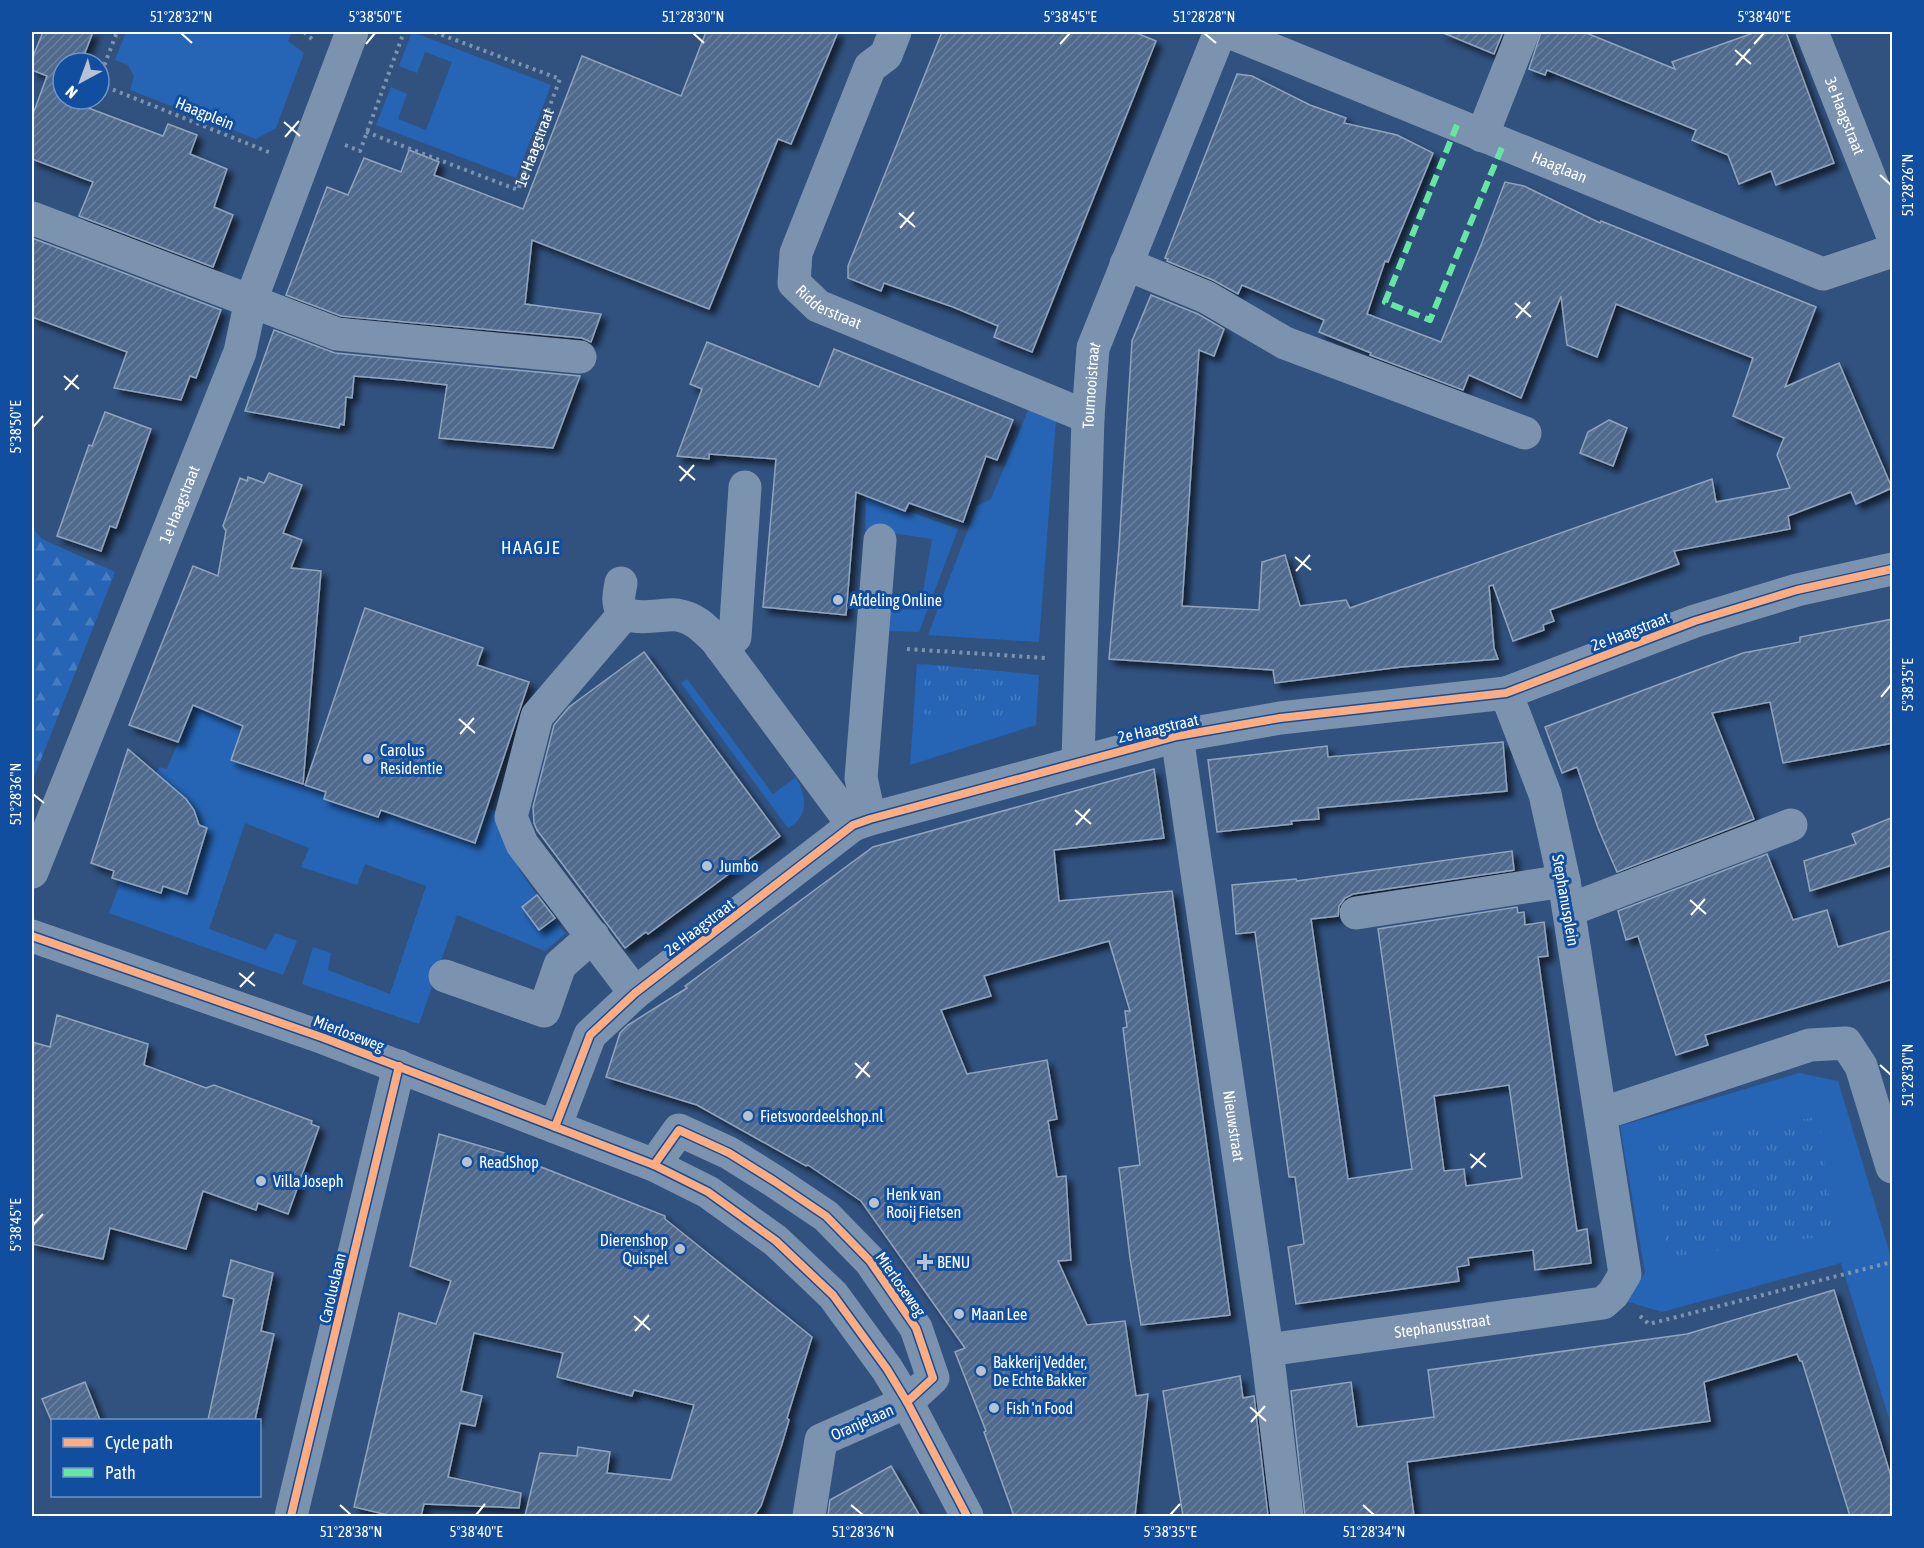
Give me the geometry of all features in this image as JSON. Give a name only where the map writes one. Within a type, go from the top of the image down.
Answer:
[{"type":"street","name":"1e Haagstraat","points":[[32,872],[240,351],[251,300],[352,32]]},
{"type":"street","name":"Ridderstraat","points":[[895,32],[886,55],[870,67],[796,253],[794,283],[818,306],[1088,417]]},
{"type":"street","name":"Tournooistraat","points":[[1078,761],[1088,417],[1093,348],[1220,32]]},
{"type":"street","name":"Haaglaan","points":[[1229,32],[1823,274],[1893,251]]},
{"type":"street","points":[[1482,136],[1523,32]]},
{"type":"street","name":"3e Haagstraat","points":[[1812,32],[1893,234]]},
{"type":"street","points":[[32,218],[337,334],[580,357]]},
{"type":"street","points":[[1126,264],[1206,297],[1285,343],[1525,434]]},
{"type":"street","points":[[721,647],[735,637],[746,487]]},
{"type":"street","points":[[862,822],[861,778],[880,540]]},
{"type":"street","name":"2e Haagstraat","points":[[555,1127],[591,1035],[635,993],[862,822],[1078,761],[1177,736],[1280,718],[1506,693],[1695,621],[1797,590],[1893,569]]},
{"type":"street","points":[[635,993],[522,844],[511,817],[537,716],[623,598],[640,617],[665,614],[689,618],[700,624],[862,822]]},
{"type":"street","name":"Stephanusplein","points":[[1506,693],[1545,794],[1567,896],[1625,1274],[1613,1294]]},
{"type":"street","name":"Nieuwstraat","points":[[1177,736],[1267,1350],[1287,1516]]},
{"type":"street","points":[[1356,914],[1567,896],[1791,825]]},
{"type":"street","name":"Mierloseweg","points":[[32,936],[236,1006],[399,1066],[654,1165],[708,1192],[776,1241],[833,1295],[908,1402],[967,1516]]},
{"type":"street","points":[[445,976],[544,1011],[560,964],[593,936]]},
{"type":"street","points":[[1601,1114],[1810,1045],[1846,1043],[1860,1066],[1893,1167]]},
{"type":"street","name":"Caroluslaan","points":[[291,1516],[399,1066]]},
{"type":"street","name":"Mierloseweg","points":[[654,1165],[679,1130],[729,1153],[826,1216],[870,1261],[916,1328],[933,1378],[908,1402]]},
{"type":"street","name":"Stephanusstraat","points":[[1267,1350],[1580,1307],[1602,1303],[1613,1294]]},
{"type":"street","name":"Oranjelaan","points":[[810,1516],[821,1440],[908,1402]]},
{"type":"path","points":[[110,51],[117,32]]},
{"type":"path","points":[[313,133],[360,151],[405,32]]},
{"type":"path","points":[[871,647],[1081,660]]},
{"type":"path","points":[[1613,1294],[1649,1324],[1893,1262]]},
{"type":"green space","points":[[126,32],[292,32],[288,41],[304,53],[276,128],[256,139],[130,90],[134,76],[128,65],[115,60]]},
{"type":"green space","points":[[412,32],[551,85],[516,178],[376,125],[391,87],[407,94],[398,119],[426,130],[452,62],[425,52],[417,73],[399,66]]},
{"type":"green space","points":[[1029,408],[1056,419],[1039,642],[928,635],[977,506],[991,499]]},
{"type":"green space","points":[[866,496],[958,529],[919,632],[889,631],[891,609],[920,610],[932,539],[865,529]]},
{"type":"green space","points":[[32,528],[42,539],[115,572],[32,782]]},
{"type":"green space","points":[[917,664],[1039,675],[1036,725],[910,765]]},
{"type":"green space","points":[[924,664],[1028,674],[1025,721],[923,714]]},
{"type":"green space","points":[[687,679],[773,794],[796,777],[804,798],[803,812],[800,818],[788,828],[681,683]]},
{"type":"green space","points":[[193,705],[243,726],[231,760],[326,792],[378,817],[381,810],[475,843],[487,808],[507,815],[519,870],[537,895],[522,907],[539,929],[554,918],[565,934],[545,951],[457,915],[419,1024],[302,984],[313,947],[331,953],[328,970],[390,994],[426,886],[365,864],[357,885],[301,867],[309,848],[245,823],[209,929],[266,950],[275,933],[297,941],[283,975],[109,913],[121,881],[161,893],[163,886],[187,894],[207,828],[199,825],[194,810],[186,799],[143,807],[159,767],[167,769]]},
{"type":"green space","points":[[1799,1073],[1838,1081],[1892,1261],[1892,1428],[1841,1263],[1662,1312],[1626,1301],[1645,1273],[1620,1126]]},
{"type":"green space","points":[[1819,1117],[1834,1235],[1668,1257],[1653,1140]]},
{"type":"building","points":[[43,32],[93,32],[86,51],[51,51],[51,111],[96,111],[163,136],[168,124],[197,135],[190,154],[227,169],[214,207],[233,215],[213,267],[79,216],[93,182],[32,159],[32,117],[47,76],[32,70],[32,59]]},
{"type":"building","points":[[706,32],[838,32],[791,144],[778,139],[709,309],[532,240],[525,304],[601,314],[591,342],[582,338],[341,316],[286,295],[327,187],[348,195],[364,158],[401,172],[409,150],[439,162],[434,175],[523,209],[582,56],[681,96]]},
{"type":"building","points":[[942,32],[1134,32],[1156,41],[1032,352],[994,337],[998,326],[953,307],[884,283],[881,291],[848,278],[848,266]]},
{"type":"building","points":[[1441,32],[1503,32],[1494,54]]},
{"type":"building","points":[[1541,32],[1584,32],[1675,69],[1672,62],[1756,32],[1786,32],[1834,163],[1776,185],[1771,171],[1739,184],[1728,155],[1692,140],[1696,130],[1547,70],[1545,75],[1529,69]]},
{"type":"building","points":[[1237,74],[1252,76],[1310,105],[1346,118],[1344,123],[1397,135],[1433,153],[1388,262],[1385,261],[1367,314],[1441,342],[1505,182],[1524,186],[1600,223],[1601,221],[1816,307],[1785,387],[1839,363],[1892,488],[1856,504],[1851,492],[1788,516],[1790,529],[1674,551],[1679,564],[1550,610],[1554,621],[1543,625],[1544,630],[1513,641],[1493,585],[1489,586],[1494,648],[1498,659],[1401,667],[1275,683],[1273,670],[1109,659],[1119,547],[1132,341],[1151,295],[1198,314],[1224,329],[1214,356],[1199,350],[1182,606],[1259,610],[1262,562],[1285,555],[1300,606],[1346,600],[1350,608],[1712,479],[1716,502],[1790,488],[1777,455],[1784,438],[1733,416],[1753,358],[1616,304],[1597,357],[1567,345],[1561,296],[1521,398],[1469,375],[1463,390],[1370,355],[1371,353],[1319,332],[1324,320],[1242,285],[1238,294],[1213,280],[1167,261],[1168,259],[1165,258]]},
{"type":"building","points":[[32,238],[221,310],[196,378],[190,376],[181,400],[114,388],[127,352],[32,317]]},
{"type":"building","points":[[274,330],[335,353],[580,376],[553,448],[439,438],[447,385],[403,380],[354,376],[352,398],[346,397],[344,425],[340,424],[339,428],[245,411]]},
{"type":"building","points":[[707,342],[819,387],[834,349],[1013,420],[997,460],[986,456],[963,522],[909,503],[905,511],[856,492],[846,615],[763,607],[776,459],[709,454],[709,459],[677,456],[702,389],[690,384]]},
{"type":"building","points":[[105,412],[151,429],[116,528],[110,526],[101,551],[57,536],[89,445],[92,446]]},
{"type":"building","points":[[1609,420],[1627,428],[1613,466],[1580,453],[1588,432]]},
{"type":"building","points":[[269,473],[302,485],[283,533],[302,540],[291,568],[321,571],[303,784],[231,760],[243,726],[193,705],[178,742],[129,725],[193,566],[218,576],[226,531],[223,526],[240,478],[247,481],[248,477],[264,483]]},
{"type":"building","points":[[365,608],[483,648],[477,665],[529,682],[475,843],[381,810],[378,817],[324,799],[326,792],[305,785]]},
{"type":"building","points":[[1893,619],[1893,743],[1783,763],[1770,702],[1712,713],[1754,819],[1617,872],[1598,828],[1577,767],[1562,773],[1545,727],[1743,653],[1800,642],[1800,637]]},
{"type":"building","points":[[644,652],[780,836],[648,934],[646,932],[625,948],[537,830],[533,807],[554,725],[569,707]]},
{"type":"building","points":[[1503,742],[1507,791],[1318,808],[1319,819],[1217,832],[1208,760],[1327,746],[1328,757]]},
{"type":"building","points":[[128,749],[186,799],[194,810],[199,825],[207,828],[187,894],[163,886],[161,893],[112,878],[114,871],[91,863]]},
{"type":"building","points":[[1154,769],[1164,838],[1054,850],[1059,901],[1172,891],[1230,1315],[1141,1325],[1119,1168],[1140,1165],[1123,1028],[1127,1027],[1125,1011],[1130,1011],[1109,941],[984,976],[991,996],[941,1010],[967,1074],[1047,1060],[1057,1119],[1048,1121],[1057,1177],[1066,1176],[1071,1260],[1058,1261],[1087,1325],[1125,1321],[1136,1396],[1148,1394],[1135,1516],[1014,1516],[984,1432],[986,1431],[955,1352],[965,1348],[861,1201],[808,1165],[806,1166],[697,1105],[606,1077],[620,1033],[628,1025],[687,988],[685,986],[873,847]]},
{"type":"building","points":[[1893,817],[1893,865],[1810,891],[1804,861],[1856,844],[1852,834]]},
{"type":"building","points":[[1512,851],[1514,870],[1353,894],[1345,898],[1339,906],[1338,916],[1311,919],[1348,1179],[1412,1169],[1378,929],[1517,907],[1518,913],[1524,912],[1525,925],[1544,922],[1548,956],[1538,957],[1577,1231],[1587,1229],[1591,1263],[1535,1270],[1533,1250],[1468,1258],[1469,1265],[1457,1267],[1459,1281],[1296,1304],[1288,1247],[1304,1244],[1295,1177],[1289,1177],[1255,932],[1236,934],[1232,885],[1296,879],[1297,881]],"holes":[[[1509,1085],[1522,1178],[1466,1186],[1464,1169],[1444,1171],[1434,1096]]]},
{"type":"building","points":[[1767,854],[1793,920],[1827,910],[1838,947],[1893,930],[1893,979],[1705,1035],[1708,1045],[1676,1055],[1638,936],[1626,940],[1618,911]]},
{"type":"building","points":[[537,895],[555,918],[539,930],[522,907]]},
{"type":"building","points":[[57,1015],[148,1044],[144,1065],[206,1088],[214,1085],[312,1121],[311,1124],[319,1127],[288,1214],[258,1203],[256,1210],[203,1191],[186,1249],[110,1228],[103,1259],[32,1244],[32,1042],[50,1047]]},
{"type":"building","points":[[439,1134],[532,1161],[531,1163],[665,1216],[665,1219],[812,1337],[787,1418],[789,1420],[782,1444],[761,1506],[754,1516],[525,1516],[540,1453],[577,1456],[578,1447],[610,1452],[607,1473],[671,1480],[694,1405],[634,1390],[632,1396],[557,1377],[563,1353],[474,1333],[461,1391],[482,1396],[475,1426],[460,1423],[448,1477],[521,1493],[519,1508],[424,1504],[421,1516],[392,1516],[354,1507],[399,1313],[436,1324],[451,1281],[410,1266]]},
{"type":"building","points":[[231,1260],[273,1273],[261,1331],[274,1334],[255,1419],[208,1419],[234,1299],[223,1296]]},
{"type":"building","points":[[1834,1290],[1893,1483],[1893,1516],[1850,1516],[1802,1361],[1797,1354],[1704,1382],[1710,1421],[1407,1462],[1414,1516],[1305,1516],[1291,1391],[1351,1382],[1357,1427],[1434,1417],[1428,1370],[1687,1334]]},
{"type":"building","points":[[1240,1376],[1243,1398],[1254,1396],[1268,1516],[1183,1516],[1163,1391]]},
{"type":"building","points":[[85,1382],[100,1419],[51,1420],[42,1399]]},
{"type":"building","points":[[891,1466],[920,1516],[828,1516],[830,1500]]},
{"type":"marked path","points":[[1457,125],[1385,302],[1430,320],[1503,145]]},
{"type":"cycle path","points":[[555,1127],[590,1035],[635,993],[853,825],[1177,736],[1280,718],[1506,693],[1695,621],[1797,590],[1892,569]]},
{"type":"cycle path","points":[[32,936],[324,1038],[654,1165],[708,1192],[776,1241],[833,1295],[887,1369],[967,1516]]},
{"type":"cycle path","points":[[291,1516],[399,1066]]},
{"type":"cycle path","points":[[654,1165],[679,1130],[729,1153],[826,1216],[870,1261],[916,1328],[933,1378],[907,1402]]},
{"type":"place","name":"Afdeling Online","points":[[838,600]]},
{"type":"place","name":"Carolus Residentie","points":[[368,759]]},
{"type":"place","name":"Jumbo","points":[[707,866]]},
{"type":"place","name":"Fietsvoordeelshop.nl","points":[[748,1116]]},
{"type":"place","name":"ReadShop","points":[[467,1162]]},
{"type":"place","name":"Villa Joseph","points":[[261,1181]]},
{"type":"place","name":"Henk van Rooij Fietsen","points":[[874,1203]]},
{"type":"place","name":"Dierenshop Quispel","points":[[680,1249]]},
{"type":"place","name":"BENU","points":[[925,1262]]},
{"type":"place","name":"Maan Lee","points":[[959,1314]]},
{"type":"place","name":"Bakkerij Vedder, De Echte Bakker","points":[[981,1371]]},
{"type":"place","name":"Fish 'n Food","points":[[994,1408]]},
{"type":"district","name":"HAAGJE","points":[[531,548]]}]
